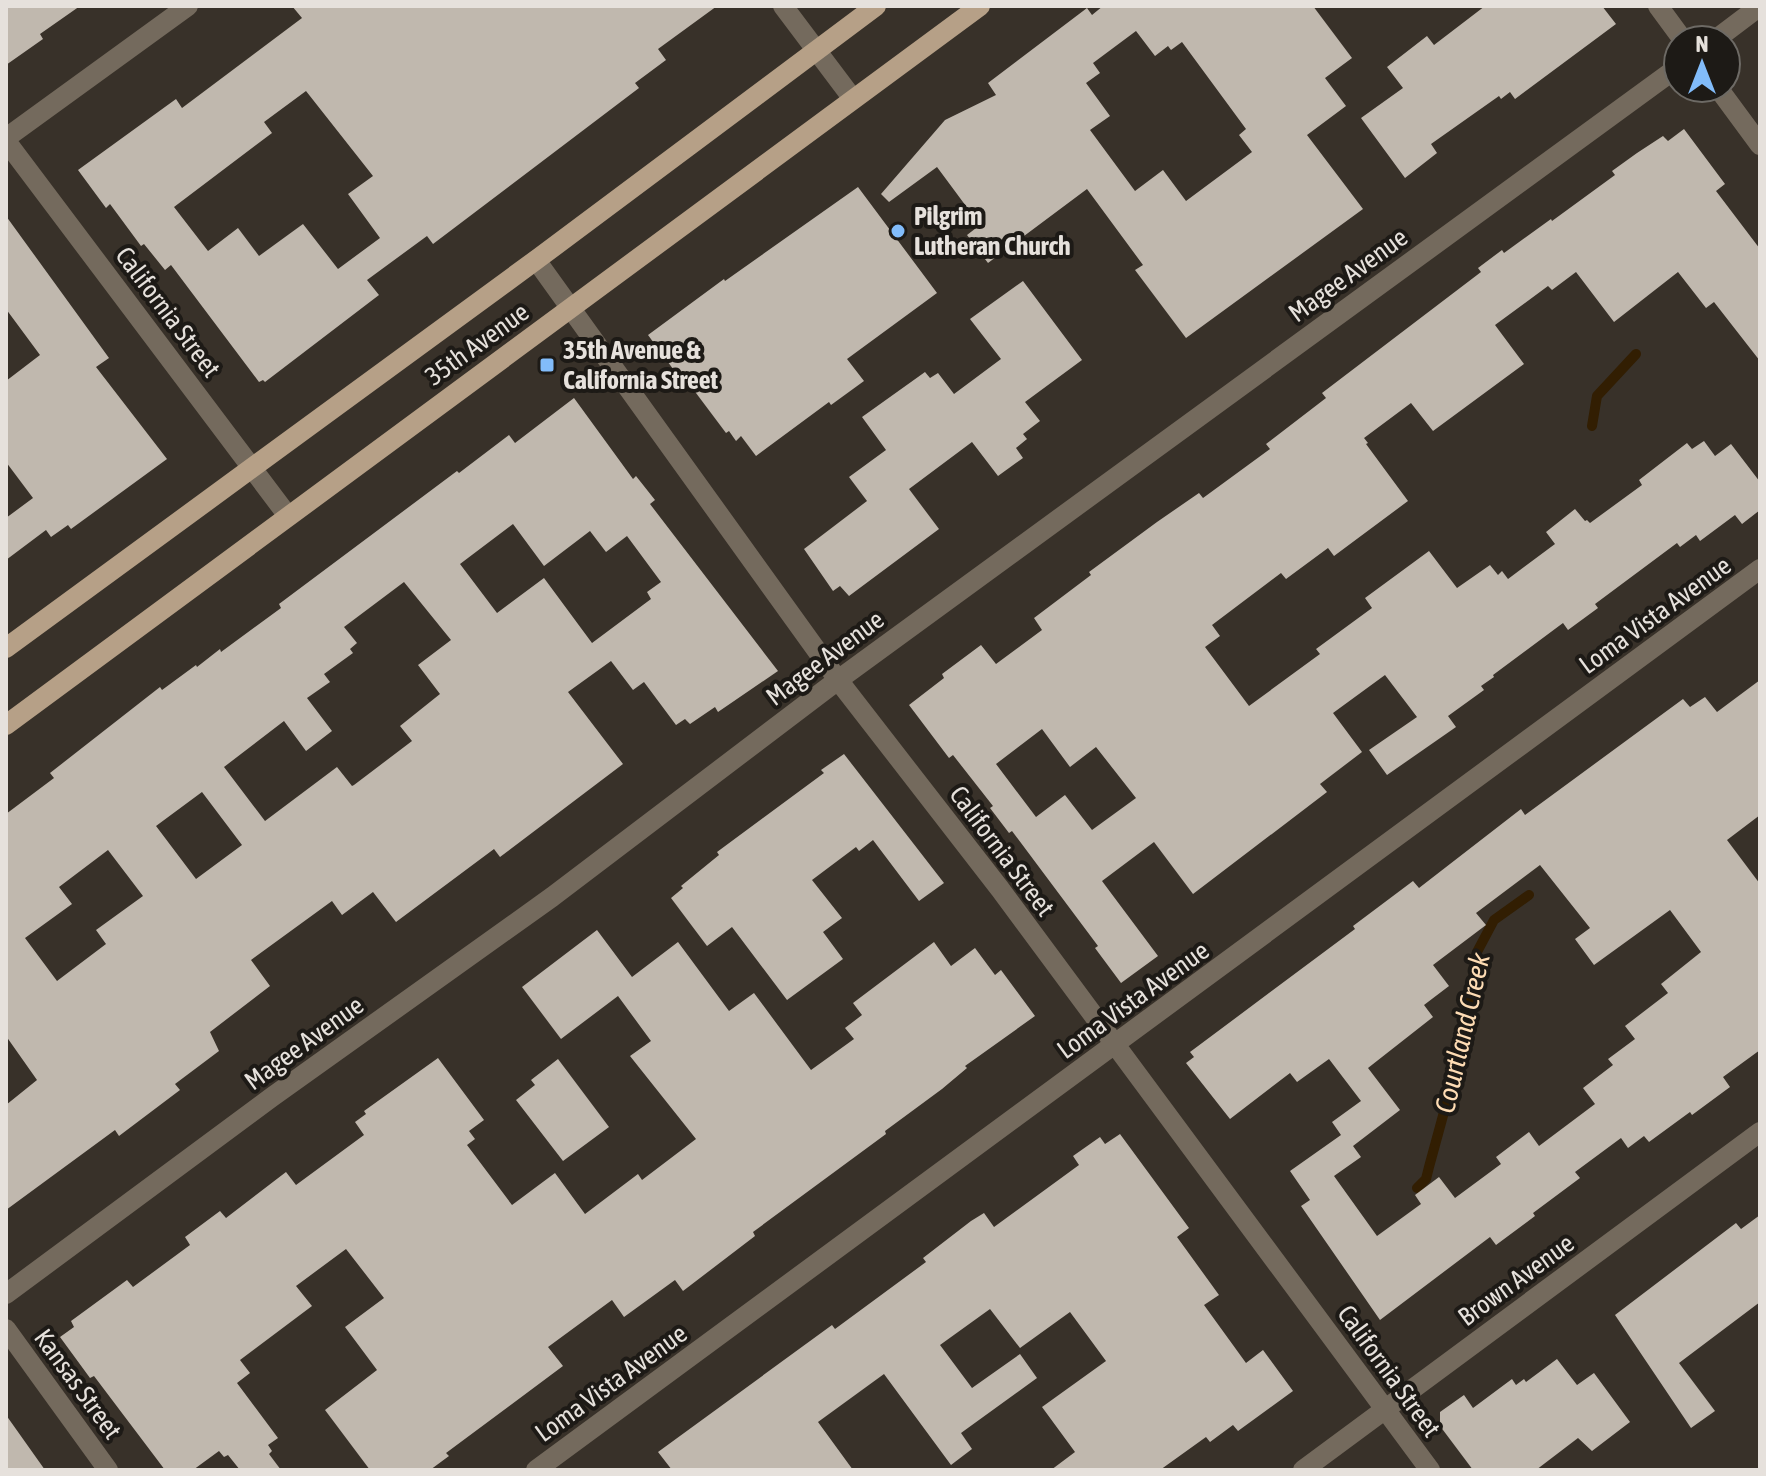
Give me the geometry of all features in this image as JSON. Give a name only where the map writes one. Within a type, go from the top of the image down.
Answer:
[{"type":"main road","name":"35th Avenue","points":[[6,648],[536,260],[876,6]]},
{"type":"main road","name":"35th Avenue","points":[[6,725],[980,6]]},
{"type":"street","points":[[6,139],[188,6]]},
{"type":"street","points":[[783,6],[853,99]]},
{"type":"street","points":[[1658,6],[1671,24]]},
{"type":"street","points":[[1736,24],[1760,6]]},
{"type":"street","name":"Magee Avenue","points":[[6,1294],[272,1097],[552,897],[838,680],[1662,79]]},
{"type":"street","points":[[1730,104],[1760,145]]},
{"type":"street","name":"California Street","points":[[6,139],[288,516]]},
{"type":"street","name":"California Street","points":[[536,260],[838,680],[1000,889],[1430,1470]]},
{"type":"street","name":"Loma Vista Avenue","points":[[536,1470],[1760,569]]},
{"type":"street","name":"Brown Avenue","points":[[1303,1470],[1760,1132]]},
{"type":"street","name":"Kansas Street","points":[[6,1329],[108,1470]]},
{"type":"building","points":[[6,6],[80,6],[40,34],[43,39],[6,65]]},
{"type":"building","points":[[292,6],[717,6],[658,49],[666,60],[635,83],[639,88],[433,244],[427,236],[367,280],[379,295],[265,382],[259,382],[171,265],[165,270],[144,244],[141,246],[110,204],[106,208],[78,170],[176,99],[182,108],[302,18]],"holes":[[[306,91],[373,176],[348,194],[380,238],[338,269],[303,224],[259,256],[238,228],[208,251],[174,207],[272,133],[264,122]]]},
{"type":"building","points":[[1103,6],[1313,6],[1352,58],[1325,78],[1346,106],[1307,135],[1363,209],[1186,338],[1135,270],[1143,265],[1087,189],[988,263],[967,235],[980,225],[937,167],[889,202],[881,194],[945,120],[996,95],[988,83],[1087,8],[1092,15]],"holes":[[[1136,31],[1155,56],[1168,46],[1171,50],[1182,42],[1246,129],[1239,135],[1252,152],[1186,201],[1163,170],[1135,191],[1090,130],[1110,116],[1086,83],[1100,73],[1093,63]]]},
{"type":"building","points":[[1485,6],[1602,6],[1616,24],[1515,99],[1510,92],[1501,99],[1499,96],[1431,144],[1437,153],[1405,178],[1361,118],[1403,88],[1387,67],[1427,36],[1434,45]]},
{"type":"building","points":[[1684,129],[1725,184],[1716,191],[1760,249],[1760,361],[1714,302],[1706,308],[1678,272],[1614,322],[1576,272],[1552,290],[1548,286],[1495,325],[1524,364],[1433,431],[1411,403],[1364,438],[1408,501],[1334,556],[1328,548],[1286,579],[1281,573],[1212,625],[1220,636],[1205,647],[1249,706],[1320,654],[1316,649],[1372,608],[1365,598],[1429,551],[1457,588],[1490,565],[1498,575],[1502,571],[1508,579],[1555,544],[1546,532],[1575,509],[1590,523],[1642,485],[1639,480],[1687,443],[1692,449],[1704,441],[1715,456],[1731,444],[1760,482],[1760,510],[1742,524],[1735,515],[1700,541],[1696,535],[1680,547],[1677,543],[1595,604],[1598,608],[1568,630],[1563,623],[1493,675],[1481,686],[1484,690],[1448,716],[1456,727],[1387,775],[1369,750],[1417,717],[1385,675],[1333,713],[1362,752],[1320,784],[1327,792],[1193,894],[1154,842],[1102,881],[1158,956],[1121,983],[1095,948],[1098,946],[1012,831],[1009,833],[990,808],[993,806],[953,755],[949,758],[909,705],[944,678],[942,674],[981,645],[996,664],[1042,630],[1034,618],[1091,575],[1089,572],[1199,493],[1203,498],[1270,449],[1266,444],[1326,398],[1322,393],[1481,272],[1478,268],[1552,221],[1615,175],[1612,171],[1637,153],[1663,136],[1668,141]],"holes":[[[1042,729],[1070,767],[1096,747],[1136,798],[1092,830],[1065,795],[1036,817],[996,764]]]},
{"type":"building","points":[[858,187],[937,293],[847,359],[864,381],[831,405],[829,402],[756,456],[741,436],[736,441],[729,431],[726,433],[693,389],[690,392],[648,335]]},
{"type":"building","points":[[6,216],[109,358],[96,367],[167,459],[71,529],[68,525],[51,537],[46,530],[6,560],[6,518],[33,498],[6,462],[6,381],[40,355],[6,309]]},
{"type":"building","points":[[1023,281],[1082,360],[1025,402],[1040,421],[1023,434],[1027,439],[1016,448],[1023,458],[998,476],[972,442],[909,489],[939,529],[849,596],[840,586],[833,591],[804,549],[867,501],[849,477],[886,450],[862,417],[925,372],[930,378],[938,373],[954,394],[1001,359],[970,319]]},
{"type":"building","points":[[574,398],[633,479],[636,476],[655,500],[650,504],[778,671],[718,712],[715,707],[690,724],[685,719],[676,725],[644,682],[633,690],[611,661],[568,692],[623,764],[500,857],[494,849],[396,922],[373,892],[342,915],[332,901],[251,960],[270,986],[210,1032],[219,1051],[175,1084],[180,1090],[119,1136],[115,1130],[6,1210],[6,1105],[37,1080],[6,1036],[6,814],[54,778],[50,773],[160,687],[162,690],[220,649],[221,652],[281,608],[279,604],[509,435],[515,443]],"holes":[[[513,524],[544,566],[590,531],[606,552],[627,536],[661,582],[647,592],[651,599],[592,643],[544,578],[497,613],[460,564]],[[404,582],[451,640],[418,665],[440,694],[400,726],[412,741],[354,785],[337,767],[265,821],[224,767],[284,721],[306,751],[332,731],[307,698],[330,682],[324,674],[353,653],[350,649],[357,643],[344,627]],[[202,792],[242,845],[196,879],[156,826]],[[108,850],[143,896],[96,930],[106,944],[57,981],[25,938],[72,904],[59,887]]]},
{"type":"building","points":[[1760,680],[1760,815],[1727,840],[1760,884],[1760,1050],[1723,1077],[1730,1087],[1692,1115],[1690,1112],[1649,1142],[1644,1136],[1628,1148],[1621,1138],[1575,1172],[1580,1178],[1533,1213],[1535,1216],[1496,1245],[1490,1237],[1380,1320],[1301,1206],[1310,1200],[1290,1171],[1341,1135],[1332,1122],[1361,1101],[1329,1059],[1297,1082],[1290,1073],[1230,1119],[1186,1063],[1194,1057],[1190,1052],[1355,929],[1353,926],[1413,881],[1419,888],[1521,809],[1525,815],[1683,699],[1690,707],[1705,697],[1717,712]],"holes":[[[1540,865],[1590,928],[1575,939],[1594,965],[1670,910],[1701,952],[1661,984],[1668,993],[1625,1026],[1635,1039],[1608,1059],[1613,1065],[1583,1088],[1595,1104],[1539,1146],[1529,1132],[1496,1157],[1501,1164],[1455,1198],[1439,1177],[1415,1195],[1421,1204],[1377,1236],[1334,1176],[1361,1157],[1353,1146],[1400,1110],[1368,1068],[1433,1017],[1424,1005],[1449,986],[1433,965],[1486,925],[1476,913]]]},
{"type":"building","points":[[844,754],[944,883],[919,901],[873,840],[859,851],[856,847],[812,880],[842,918],[823,932],[843,959],[787,1000],[732,927],[707,946],[671,898],[719,855],[717,852],[824,773],[821,770]]},
{"type":"building","points":[[597,930],[632,977],[678,942],[729,1011],[754,993],[811,1070],[854,1039],[845,1028],[862,1015],[853,1003],[934,942],[951,966],[975,948],[995,975],[1001,970],[1035,1016],[965,1066],[967,1068],[942,1089],[885,1131],[886,1134],[753,1232],[755,1236],[683,1291],[675,1280],[624,1317],[612,1300],[548,1347],[563,1366],[446,1453],[449,1456],[430,1470],[370,1470],[325,1410],[377,1370],[345,1327],[384,1298],[346,1249],[296,1286],[312,1306],[240,1360],[250,1373],[237,1383],[278,1438],[268,1445],[272,1451],[269,1454],[281,1470],[240,1470],[228,1455],[224,1457],[219,1451],[193,1470],[165,1470],[94,1376],[90,1378],[60,1337],[74,1327],[71,1321],[127,1280],[133,1287],[190,1245],[185,1237],[220,1211],[226,1218],[286,1172],[296,1185],[364,1135],[355,1122],[366,1114],[364,1111],[438,1058],[484,1120],[469,1131],[475,1139],[467,1145],[512,1205],[555,1173],[585,1214],[638,1174],[642,1180],[696,1139],[630,1056],[651,1041],[618,996],[561,1039],[522,987]]},
{"type":"building","points":[[558,1059],[609,1127],[563,1161],[516,1100],[535,1085],[531,1080]]},
{"type":"building","points":[[1120,1134],[1189,1228],[1177,1237],[1219,1295],[1204,1305],[1246,1363],[1263,1350],[1293,1391],[1238,1431],[1233,1425],[1210,1442],[1206,1437],[1160,1470],[1051,1470],[1075,1452],[1042,1407],[1106,1361],[1070,1312],[1020,1348],[990,1309],[940,1345],[972,1388],[1020,1354],[1037,1378],[961,1433],[972,1449],[951,1465],[884,1374],[818,1422],[853,1470],[672,1470],[658,1452],[832,1325],[835,1329],[926,1262],[923,1258],[971,1221],[984,1213],[994,1227],[1079,1165],[1073,1156],[1100,1137],[1105,1144]]},
{"type":"building","points":[[1760,1215],[1760,1302],[1679,1363],[1715,1411],[1691,1428],[1615,1315],[1736,1223],[1741,1229]]},
{"type":"building","points":[[1557,1359],[1577,1385],[1594,1373],[1630,1422],[1592,1451],[1578,1438],[1536,1470],[1473,1470],[1440,1426],[1440,1412],[1464,1395],[1473,1408],[1512,1379],[1516,1385],[1524,1379],[1526,1382]]},
{"type":"building","points":[[6,1415],[45,1470],[6,1470]]},
{"type":"waterway","name":"Courtland Creek","points":[[1592,426],[1597,396],[1636,354]]},
{"type":"waterway","name":"Courtland Creek","points":[[1417,1188],[1426,1179],[1465,1035],[1477,952],[1494,920],[1529,895]]},
{"type":"place","name":"Pilgrim Lutheran Church","points":[[898,231]]},
{"type":"place","name":"35th Avenue & California Street","points":[[547,365]]}]
